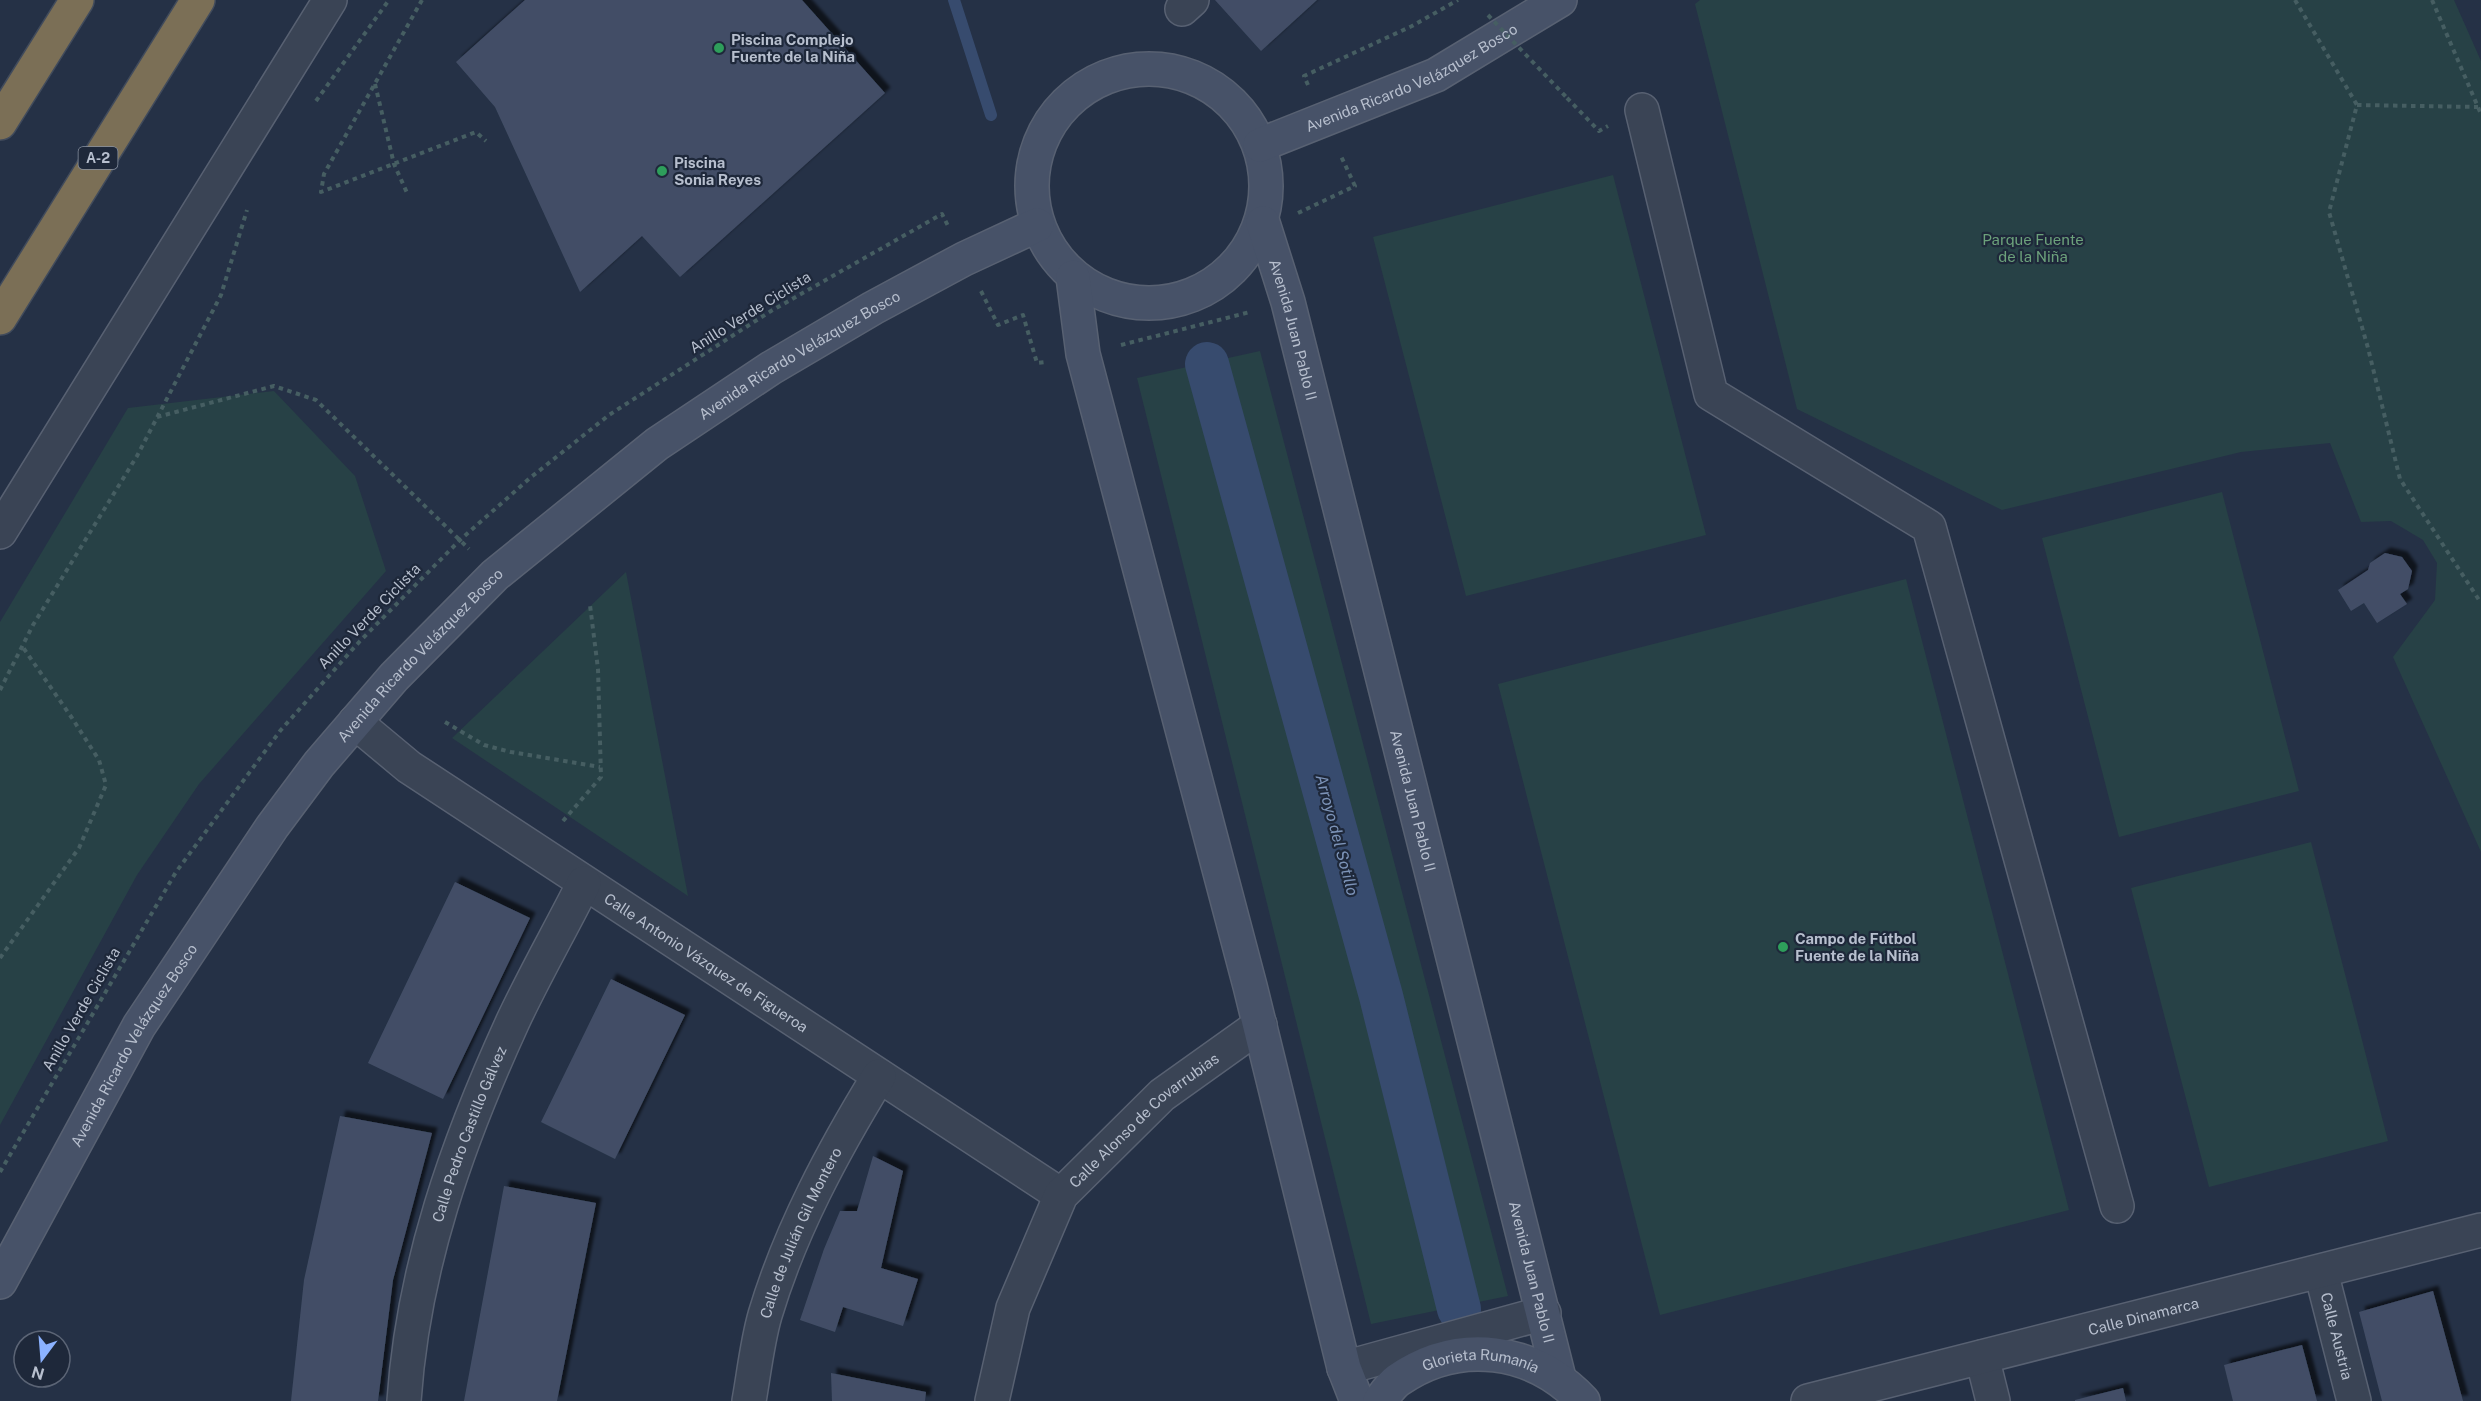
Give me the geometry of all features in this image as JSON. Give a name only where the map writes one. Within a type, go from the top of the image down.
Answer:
[{"type":"highway","points":[[0,123],[76,0]]},
{"type":"highway","name":"A-2","points":[[0,318],[102,150],[198,0]]},
{"type":"street","points":[[0,532],[330,0]]},
{"type":"street","name":"Avenida Ricardo Velázquez Bosco","points":[[1260,145],[1436,75],[1560,0]]},
{"type":"street","points":[[1159,69],[1191,76],[1221,92],[1245,116],[1260,145],[1277,219],[1244,257],[1216,284],[1182,300],[1144,305],[1106,296],[1073,277],[1052,253],[1037,225],[1031,192],[1034,159],[1046,128],[1067,101],[1094,82],[1125,71],[1137,70],[1159,69]]},
{"type":"street","points":[[1642,110],[1711,394],[1929,527],[2117,1206]]},
{"type":"street","name":"Avenida Juan Pablo II","points":[[1277,219],[1287,302],[1559,1378]]},
{"type":"street","name":"Avenida Ricardo Velázquez Bosco","points":[[0,1282],[139,1026],[272,827],[319,764],[394,677],[495,575],[657,444],[771,368],[873,308],[964,259],[1037,225]]},
{"type":"street","points":[[1073,277],[1083,354],[1260,1025],[1344,1368],[1357,1401]]},
{"type":"street","name":"Calle Antonio Vázquez de Figueroa","points":[[355,722],[409,767],[1061,1195]]},
{"type":"street","name":"Calle Pedro Castillo Gálvez","points":[[404,1401],[406,1368],[425,1255],[460,1143],[513,1020],[584,883]]},
{"type":"street","name":"Calle Alonso de Covarrubias","points":[[992,1401],[1013,1308],[1061,1195],[1162,1095],[1260,1025]]},
{"type":"street","name":"Calle de Julián Gil Montero","points":[[749,1401],[764,1318],[781,1265],[842,1137],[879,1076]]},
{"type":"street","name":"Calle Dinamarca","points":[[1808,1401],[2481,1230]]},
{"type":"street","name":"Calle Austria","points":[[2321,1272],[2354,1401]]},
{"type":"street","points":[[1344,1368],[1544,1313]]},
{"type":"street","name":"Glorieta Rumanía","points":[[1380,1401],[1397,1381],[1435,1360],[1481,1352],[1524,1360],[1559,1378],[1583,1401]]},
{"type":"street","points":[[1982,1357],[1993,1401]]},
{"type":"path","points":[[315,102],[389,0]]},
{"type":"path","points":[[422,0],[324,174],[321,192],[476,132],[486,141]]},
{"type":"path","points":[[1277,219],[1355,186],[1304,76],[1412,26],[1458,0]]},
{"type":"path","points":[[2295,0],[2357,105],[2329,212],[2368,348],[2400,479],[2481,603]]},
{"type":"path","points":[[2432,0],[2481,114]]},
{"type":"path","points":[[1488,15],[1567,98]]},
{"type":"path","points":[[375,84],[394,164],[408,195]]},
{"type":"path","points":[[2357,105],[2478,107]]},
{"type":"path","points":[[0,690],[33,625],[137,456],[221,296],[248,207]]},
{"type":"path","name":"Anillo Verde Ciclista","points":[[0,1172],[176,872],[280,731],[360,641],[460,540],[530,478],[609,415],[771,311],[942,214],[998,325],[1023,315],[1037,363],[1083,354],[1287,302]]},
{"type":"path","points":[[157,417],[274,386],[316,400],[495,575]]},
{"type":"path","points":[[537,852],[601,777],[598,669],[590,605]]},
{"type":"path","points":[[0,958],[79,848],[106,785],[99,760],[22,646]]},
{"type":"path","points":[[445,722],[484,745],[511,752],[600,767]]},
{"type":"green space","name":"Parque Fuente de la Niña","points":[[1700,0],[2454,0],[2481,61],[2481,852],[2393,657],[2435,600],[2437,563],[2423,540],[2391,521],[2361,522],[2330,443],[2241,452],[2002,510],[1797,409],[1695,4]]},
{"type":"green space","points":[[1613,175],[1706,535],[1466,596],[1373,237]]},
{"type":"green space","points":[[1260,351],[1508,1296],[1371,1324],[1137,378]]},
{"type":"green space","points":[[274,391],[355,476],[386,571],[199,784],[137,875],[0,1125],[0,622],[128,408]]},
{"type":"green space","points":[[2222,492],[2299,791],[2119,837],[2042,538]]},
{"type":"green space","points":[[626,572],[688,896],[452,738]]},
{"type":"green space","name":"Campo de Fútbol Fuente de la Niña","points":[[1906,579],[2069,1210],[1660,1315],[1498,684]]},
{"type":"green space","points":[[2311,842],[2388,1141],[2209,1187],[2131,888]]},
{"type":"building","name":"Piscina Sonia Reyes","points":[[525,0],[802,0],[885,93],[680,277],[642,236],[580,292],[495,107],[456,62]]},
{"type":"building","points":[[1215,0],[1317,0],[1261,51]]},
{"type":"building","points":[[2385,553],[2402,557],[2412,571],[2408,589],[2400,594],[2407,604],[2377,623],[2364,603],[2351,611],[2338,590],[2368,570],[2370,563]]},
{"type":"building","points":[[455,882],[530,918],[443,1099],[368,1063]]},
{"type":"building","points":[[611,979],[685,1015],[615,1159],[541,1122]]},
{"type":"building","points":[[340,1116],[432,1133],[393,1280],[378,1401],[291,1401],[304,1280]]},
{"type":"building","points":[[873,1156],[903,1171],[881,1268],[918,1279],[903,1326],[843,1307],[835,1332],[800,1320],[824,1249],[840,1211],[857,1211]]},
{"type":"building","points":[[504,1186],[596,1203],[557,1401],[464,1401]]},
{"type":"building","points":[[2433,1291],[2463,1401],[2382,1401],[2359,1312]]},
{"type":"building","points":[[2302,1345],[2317,1401],[2233,1401],[2224,1365]]},
{"type":"building","points":[[831,1373],[926,1392],[925,1401],[832,1401]]},
{"type":"building","points":[[2123,1388],[2126,1401],[2075,1401],[2075,1400]]},
{"type":"waterway","points":[[954,0],[991,115]]},
{"type":"waterway","name":"Arroyo del Sotillo","points":[[1207,364],[1381,996],[1459,1309]]},
{"type":"place","name":"Piscina Complejo Fuente de la Niña","points":[[719,48]]},
{"type":"place","name":"Piscina Sonia Reyes","points":[[662,171]]},
{"type":"place","name":"Campo de Fútbol Fuente de la Niña","points":[[1783,947]]}]
